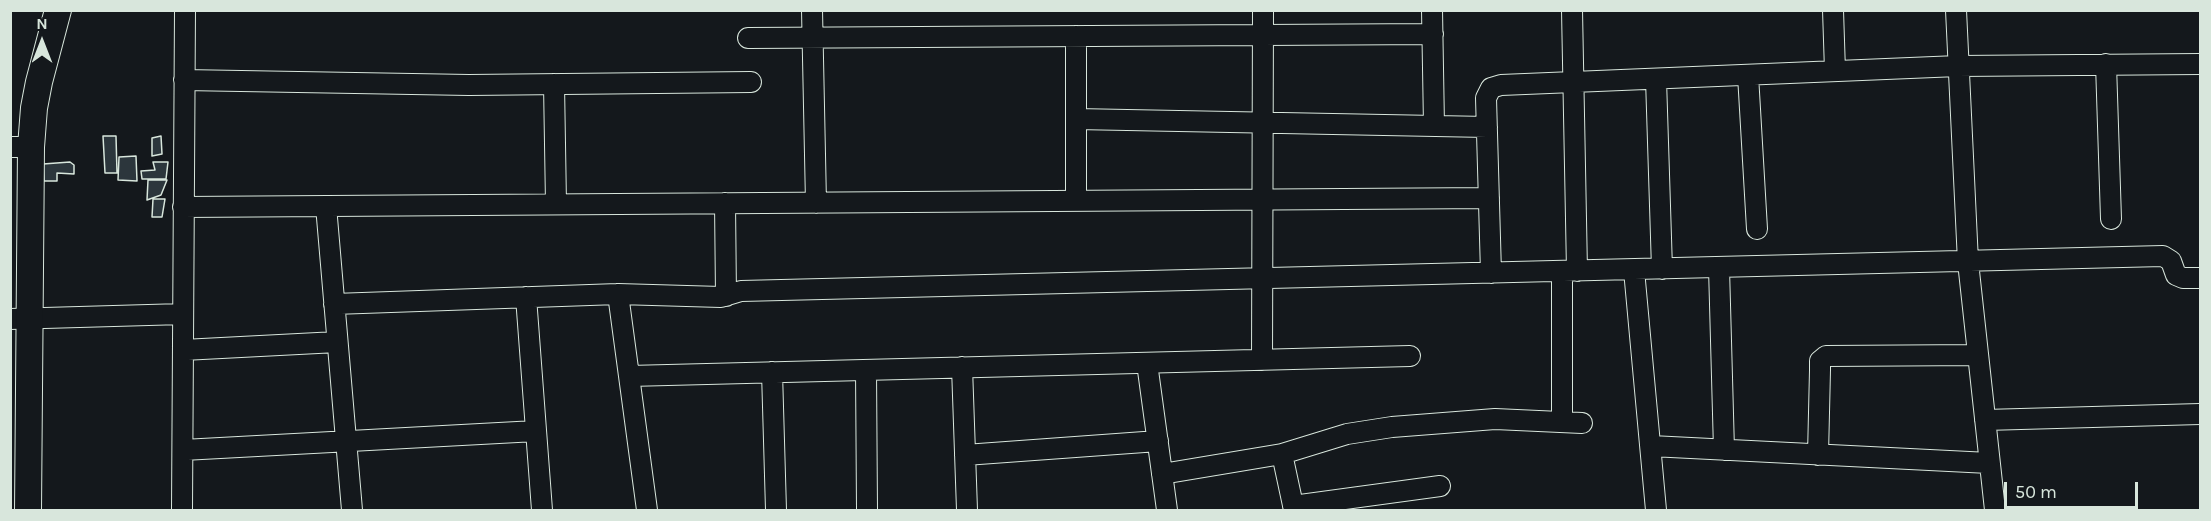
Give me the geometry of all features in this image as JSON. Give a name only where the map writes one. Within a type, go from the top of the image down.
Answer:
[{"type":"main road","points":[[28,510],[30,458],[20,318],[21,147],[58,10]]},
{"type":"main road","points":[[17,510],[20,489],[30,458]]},
{"type":"main road","points":[[30,458],[43,510]]},
{"type":"street","points":[[182,510],[184,10]]},
{"type":"street","points":[[812,10],[816,203]]},
{"type":"street","points":[[1262,360],[1263,10]]},
{"type":"street","points":[[1432,10],[1434,126]]},
{"type":"street","points":[[1162,474],[1282,454],[1347,434],[1392,427],[1495,419],[1572,423],[1570,271],[1572,10]]},
{"type":"street","points":[[1833,10],[1835,71]]},
{"type":"street","points":[[1956,10],[1968,262],[1995,510]]},
{"type":"street","points":[[748,38],[1432,33]]},
{"type":"street","points":[[1076,36],[1076,201]]},
{"type":"street","points":[[2106,64],[2111,219]]},
{"type":"street","points":[[1491,273],[1486,98],[1491,88],[1573,82],[1958,66],[2200,64]]},
{"type":"street","points":[[1748,75],[1757,229]]},
{"type":"street","points":[[1656,79],[1662,269]]},
{"type":"street","points":[[184,80],[469,86],[751,82]]},
{"type":"street","points":[[554,84],[556,204]]},
{"type":"street","points":[[1076,119],[1487,127]]},
{"type":"street","points":[[183,207],[1489,198]]},
{"type":"street","points":[[725,203],[726,296]]},
{"type":"street","points":[[326,206],[352,510]]},
{"type":"street","points":[[334,304],[618,294],[726,296],[741,291],[2163,256],[2171,261],[2176,275],[2183,278],[2200,278]]},
{"type":"street","points":[[1719,268],[1724,450]]},
{"type":"street","points":[[1634,270],[1656,510]]},
{"type":"street","points":[[618,294],[647,510]]},
{"type":"street","points":[[526,297],[542,510]]},
{"type":"street","points":[[20,318],[183,314]]},
{"type":"street","points":[[183,350],[337,342]]},
{"type":"street","points":[[629,376],[1410,356]]},
{"type":"street","points":[[1818,455],[1820,361],[1826,356],[1978,356]]},
{"type":"street","points":[[1147,363],[1167,510]]},
{"type":"street","points":[[962,367],[967,510]]},
{"type":"street","points":[[866,370],[867,510]]},
{"type":"street","points":[[772,372],[776,510]]},
{"type":"street","points":[[1985,420],[2200,414]]},
{"type":"street","points":[[183,450],[536,431]]},
{"type":"street","points":[[965,455],[1158,441]]},
{"type":"street","points":[[1650,446],[1989,463]]},
{"type":"street","points":[[1282,454],[1293,508],[1440,486]]},
{"type":"building","points":[[103,136],[116,136],[117,173],[105,173]]},
{"type":"building","points":[[161,136],[162,154],[152,156],[152,138]]},
{"type":"building","points":[[136,156],[137,181],[118,180],[119,157]]},
{"type":"building","points":[[70,162],[74,165],[74,174],[57,173],[57,181],[44,181],[43,164]]},
{"type":"building","points":[[153,162],[168,162],[166,179],[142,179],[141,171],[155,170]]},
{"type":"building","points":[[148,180],[167,180],[161,195],[147,200]]},
{"type":"building","points":[[153,199],[165,199],[162,217],[152,217]]}]
